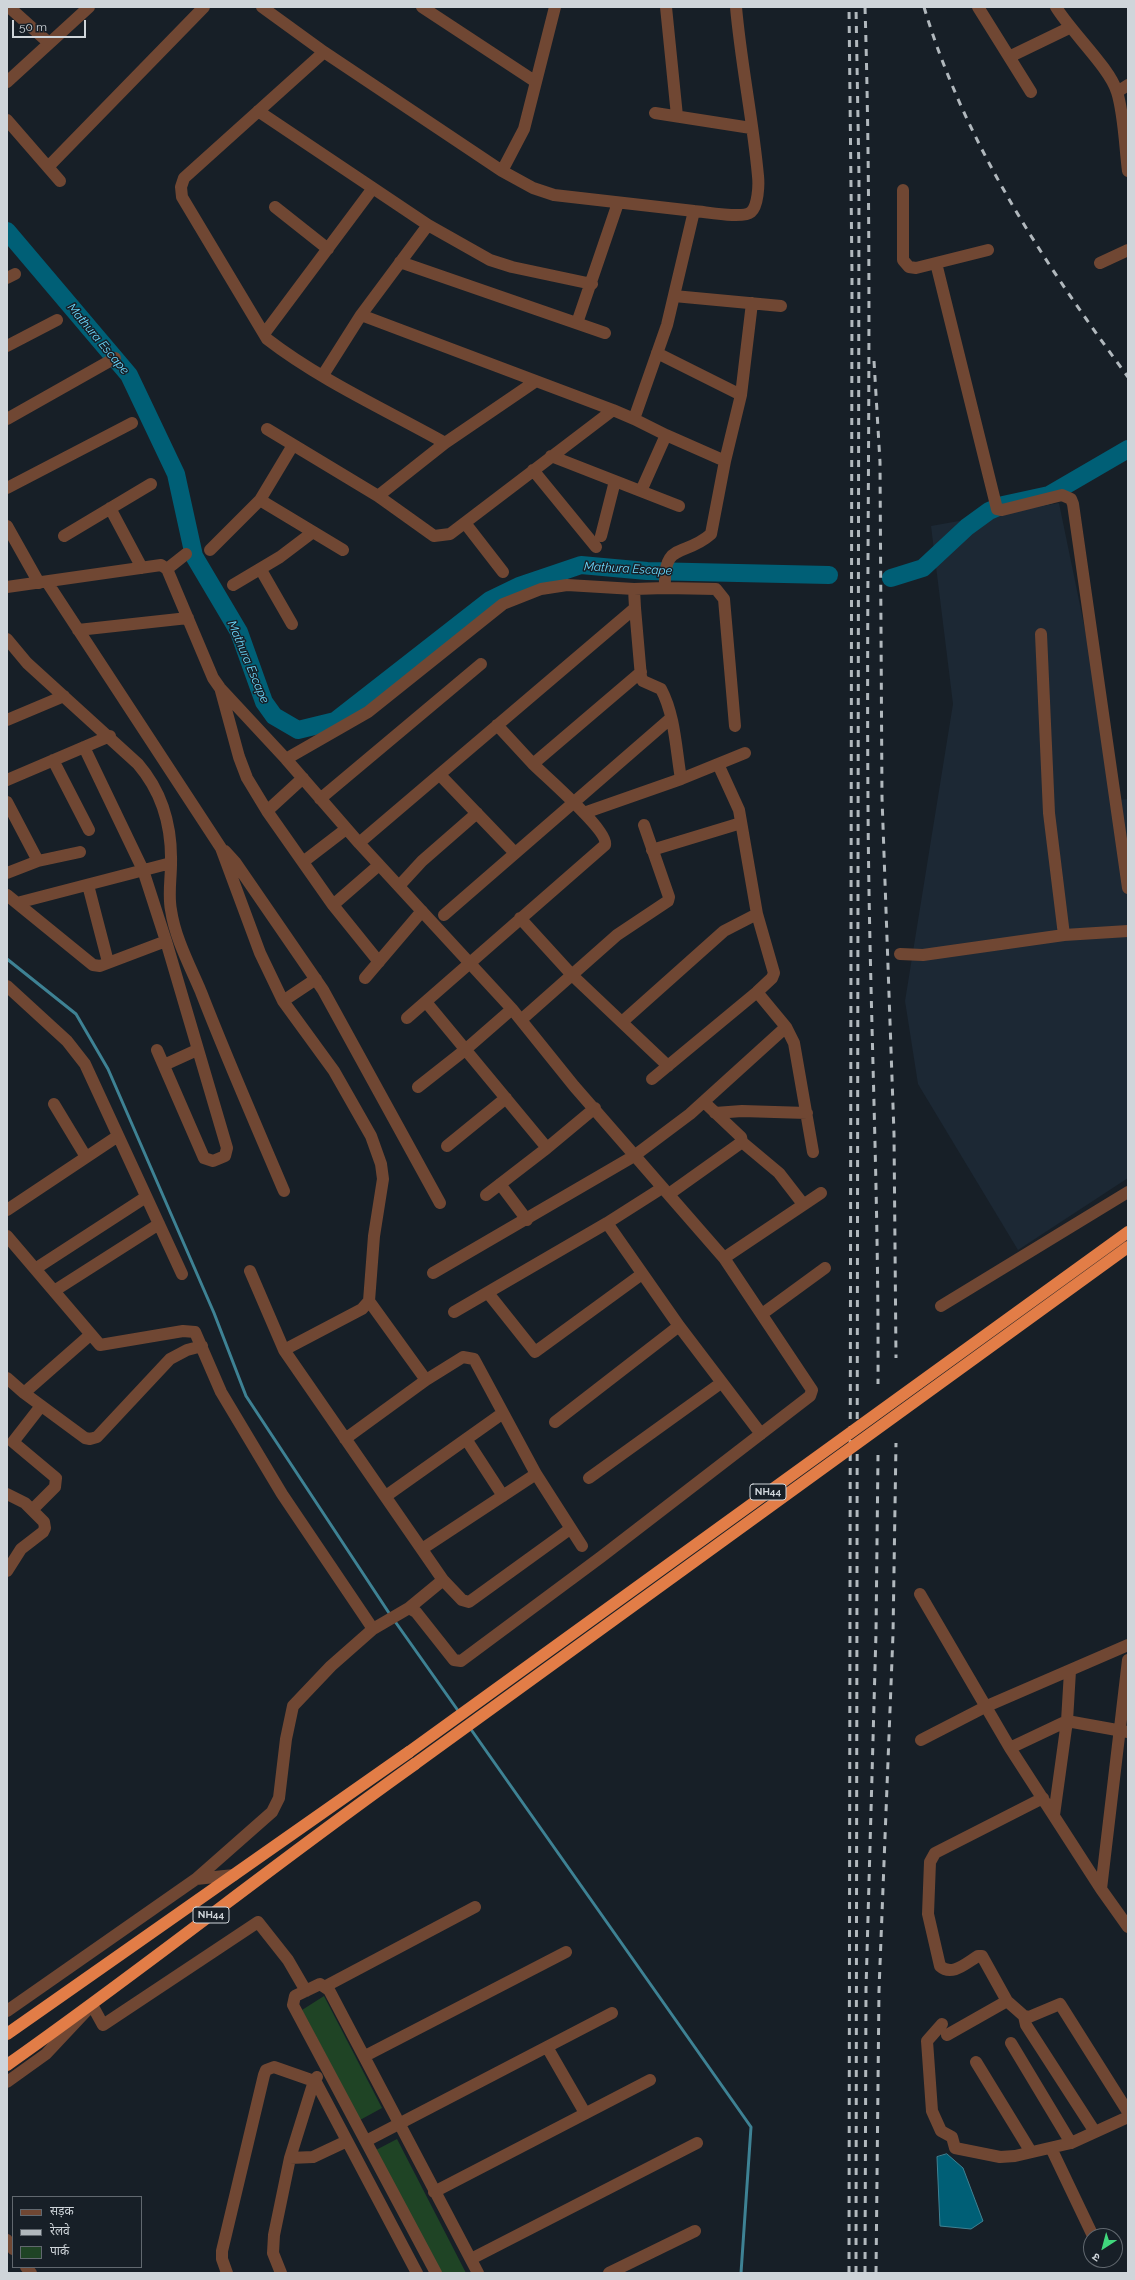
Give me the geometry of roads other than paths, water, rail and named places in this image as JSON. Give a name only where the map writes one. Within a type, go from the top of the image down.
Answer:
[{"type":"highway","name":"NH44","points":[[7,2034],[409,1752],[1128,1232]]},
{"type":"highway","name":"NH44","points":[[7,2065],[92,2005],[344,1814],[1128,1247]]},
{"type":"street","points":[[9,7],[49,43]]},
{"type":"street","points":[[7,82],[89,7]]},
{"type":"street","points":[[48,167],[204,7]]},
{"type":"street","points":[[262,7],[324,52],[502,171],[533,188],[554,195],[742,215],[750,212],[754,207],[758,178],[741,56],[736,7]]},
{"type":"street","points":[[422,7],[536,82]]},
{"type":"street","points":[[502,171],[524,129],[556,7]]},
{"type":"street","points":[[666,7],[677,116]]},
{"type":"street","points":[[978,7],[1031,92]]},
{"type":"street","points":[[1056,7],[1069,28],[1107,73],[1117,92],[1128,171]]},
{"type":"street","points":[[1009,57],[1069,28]]},
{"type":"street","points":[[324,52],[184,178],[181,187],[182,196],[267,339],[286,354],[445,443]]},
{"type":"street","points":[[1117,92],[1128,84]]},
{"type":"street","points":[[258,111],[428,225],[490,260],[512,267],[592,284]]},
{"type":"street","points":[[655,112],[751,128]]},
{"type":"street","points":[[7,120],[60,181]]},
{"type":"street","points":[[264,334],[373,188]]},
{"type":"street","points":[[903,190],[903,260],[909,267],[916,268],[988,250]]},
{"type":"street","points":[[577,323],[592,284],[618,203]]},
{"type":"street","points":[[275,207],[328,249]]},
{"type":"street","points":[[634,418],[667,325],[694,211]]},
{"type":"street","points":[[323,375],[360,315],[428,225]]},
{"type":"street","points":[[1100,263],[1128,250]]},
{"type":"street","points":[[400,262],[605,333]]},
{"type":"street","points":[[936,263],[997,508],[1002,510],[1062,495],[1071,499],[1073,504],[1128,888]]},
{"type":"street","points":[[674,296],[781,306]]},
{"type":"street","points":[[665,585],[665,566],[670,556],[705,539],[711,534],[725,461],[741,396],[752,303]]},
{"type":"street","points":[[360,315],[634,418],[666,436],[725,461]]},
{"type":"street","points":[[7,346],[57,320]]},
{"type":"street","points":[[657,353],[741,396]]},
{"type":"street","points":[[7,419],[115,358]]},
{"type":"street","points":[[378,496],[445,443],[536,381]]},
{"type":"street","points":[[267,429],[378,496],[434,536],[450,534],[613,410]]},
{"type":"street","points":[[7,488],[132,423]]},
{"type":"street","points":[[641,491],[666,436]]},
{"type":"street","points":[[210,550],[260,500],[293,445]]},
{"type":"street","points":[[551,456],[679,506]]},
{"type":"street","points":[[533,470],[596,547]]},
{"type":"street","points":[[601,536],[615,481]]},
{"type":"street","points":[[64,536],[151,484]]},
{"type":"street","points":[[260,500],[343,550]]},
{"type":"street","points":[[110,508],[142,568]]},
{"type":"street","points":[[465,523],[503,572]]},
{"type":"street","points":[[7,526],[43,583],[78,630],[221,848],[260,953],[283,1001],[334,1072],[371,1136],[381,1164],[383,1179],[374,1236],[369,1301],[362,1309],[284,1350]]},
{"type":"street","points":[[233,585],[261,570],[313,532]]},
{"type":"street","points":[[167,569],[186,554]]},
{"type":"street","points":[[7,587],[161,565],[167,569],[213,678],[220,688],[286,759],[346,829],[512,1009],[574,1086],[724,1258],[811,1387],[812,1394],[761,1434],[602,1557],[461,1661],[454,1660],[416,1612],[404,1610]]},
{"type":"street","points":[[261,570],[292,624]]},
{"type":"street","points":[[286,759],[368,712],[503,604],[541,589],[567,585],[634,589],[665,585],[716,589],[724,599],[735,726]]},
{"type":"street","points":[[634,589],[643,681],[661,689],[670,718],[682,779]]},
{"type":"street","points":[[359,843],[635,608]]},
{"type":"street","points":[[78,630],[188,618]]},
{"type":"street","points":[[1041,634],[1049,813],[1064,935]]},
{"type":"street","points":[[7,639],[27,663],[110,736],[138,764],[147,775],[154,788],[169,820],[171,863],[169,898],[173,923],[221,1043],[284,1191]]},
{"type":"street","points":[[320,799],[481,664]]},
{"type":"street","points":[[533,764],[641,672]]},
{"type":"street","points":[[220,688],[239,757],[247,778],[267,811],[333,905],[379,962]]},
{"type":"street","points":[[7,720],[64,696]]},
{"type":"street","points":[[444,915],[670,718]]},
{"type":"street","points":[[407,1018],[468,963],[605,845],[605,838],[584,813],[533,764],[497,725]]},
{"type":"street","points":[[7,780],[110,736]]},
{"type":"street","points":[[84,747],[142,870],[166,940],[197,1050],[227,1148],[225,1156],[213,1161],[204,1158],[157,1050]]},
{"type":"street","points":[[584,813],[682,779],[745,753]]},
{"type":"street","points":[[53,760],[89,830]]},
{"type":"street","points":[[652,1079],[757,992],[772,978],[774,973],[757,914],[741,823],[735,798],[718,764]]},
{"type":"street","points":[[440,775],[515,853]]},
{"type":"street","points":[[267,811],[302,778]]},
{"type":"street","points":[[7,802],[38,861]]},
{"type":"street","points":[[399,886],[422,861],[477,813]]},
{"type":"street","points":[[652,850],[741,823]]},
{"type":"street","points":[[521,1020],[625,928],[668,900],[669,897],[644,825]]},
{"type":"street","points":[[303,862],[346,829]]},
{"type":"street","points":[[221,848],[236,862],[316,979],[440,1203]]},
{"type":"street","points":[[7,873],[38,861],[80,852]]},
{"type":"street","points":[[18,903],[171,863]]},
{"type":"street","points":[[333,905],[379,865]]},
{"type":"street","points":[[88,885],[108,962]]},
{"type":"street","points":[[7,895],[87,961],[100,966],[166,940]]},
{"type":"street","points":[[365,978],[422,911]]},
{"type":"street","points":[[622,1022],[724,931],[757,914]]},
{"type":"street","points":[[520,918],[572,975],[668,1066]]},
{"type":"street","points":[[900,954],[923,955],[1064,935],[1128,931]]},
{"type":"street","points":[[283,1001],[316,979]]},
{"type":"street","points":[[7,986],[78,1054],[182,1274]]},
{"type":"street","points":[[757,992],[786,1028],[794,1043],[813,1152]]},
{"type":"street","points":[[426,1002],[547,1148]]},
{"type":"street","points":[[418,1087],[465,1050],[512,1009]]},
{"type":"street","points":[[433,1273],[634,1156],[704,1102],[786,1028]]},
{"type":"street","points":[[164,1065],[197,1050]]},
{"type":"street","points":[[447,1146],[506,1098]]},
{"type":"street","points":[[704,1102],[741,1137],[742,1142],[778,1173],[803,1204]]},
{"type":"street","points":[[54,1104],[86,1157]]},
{"type":"street","points":[[486,1195],[547,1148],[594,1108]]},
{"type":"street","points":[[715,1113],[742,1111],[807,1113]]},
{"type":"street","points":[[7,1210],[118,1136]]},
{"type":"street","points":[[454,1312],[607,1223],[666,1191],[742,1142]]},
{"type":"street","points":[[500,1184],[526,1220]]},
{"type":"street","points":[[941,1306],[1128,1192]]},
{"type":"street","points":[[724,1258],[821,1193]]},
{"type":"street","points":[[35,1269],[146,1197]]},
{"type":"street","points":[[607,1223],[721,1383],[761,1434]]},
{"type":"street","points":[[54,1291],[159,1224]]},
{"type":"street","points":[[7,1236],[100,1345],[109,1345],[189,1330],[195,1332],[221,1392],[274,1481],[373,1629]]},
{"type":"street","points":[[762,1314],[825,1268]]},
{"type":"street","points":[[250,1271],[284,1350],[443,1580],[462,1600],[469,1602],[570,1529]]},
{"type":"street","points":[[488,1293],[535,1352],[642,1274]]},
{"type":"street","points":[[369,1301],[426,1380]]},
{"type":"street","points":[[555,1422],[680,1326]]},
{"type":"street","points":[[24,1393],[90,1335]]},
{"type":"street","points":[[7,1378],[41,1406],[85,1438],[90,1439],[97,1436],[170,1359],[187,1350],[202,1346]]},
{"type":"street","points":[[345,1439],[426,1380],[463,1357],[471,1357],[536,1474],[582,1546]]},
{"type":"street","points":[[589,1478],[721,1383]]},
{"type":"street","points":[[32,1510],[55,1487],[56,1478],[10,1446],[41,1406]]},
{"type":"street","points":[[386,1496],[503,1413]]},
{"type":"street","points":[[466,1439],[503,1496]]},
{"type":"street","points":[[422,1549],[536,1474]]},
{"type":"street","points":[[7,1494],[20,1499],[44,1522],[45,1528],[21,1549],[7,1571]]},
{"type":"street","points":[[7,1553],[21,1549]]},
{"type":"street","points":[[7,2011],[196,1879],[272,1812],[279,1798],[286,1739],[293,1706],[331,1666],[373,1629],[404,1610],[443,1580]]},
{"type":"street","points":[[920,1594],[987,1706],[1010,1748],[1101,1889],[1128,1927]]},
{"type":"street","points":[[921,1740],[987,1706],[1128,1645]]},
{"type":"street","points":[[1101,1889],[1124,1732],[1128,1660]]},
{"type":"street","points":[[1054,1815],[1067,1721],[1070,1671]]},
{"type":"street","points":[[1010,1748],[1067,1721],[1124,1732]]},
{"type":"street","points":[[1043,1798],[935,1853],[930,1862],[928,1914],[940,1966],[945,1970],[952,1971],[978,1956],[982,1956],[1008,2001],[1024,2016],[1026,2025],[1095,2132]]},
{"type":"street","points":[[196,1879],[234,1876]]},
{"type":"street","points":[[326,1986],[475,1907]]},
{"type":"street","points":[[7,2082],[46,2054],[92,2005],[103,2025],[258,1922],[288,1960],[306,1992]]},
{"type":"street","points":[[364,2056],[566,1952]]},
{"type":"street","points":[[436,2273],[293,2004],[295,1996],[320,1984],[326,1986],[478,2273]]},
{"type":"street","points":[[1008,2001],[945,2030],[927,2041],[932,2111],[941,2131],[952,2137],[955,2148],[1000,2157],[1031,2152],[1071,2143],[1128,2117]]},
{"type":"street","points":[[1024,2016],[1029,2017],[1060,2004],[1128,2112]]},
{"type":"street","points":[[366,2141],[612,2013]]},
{"type":"street","points":[[1011,2043],[1071,2143]]},
{"type":"street","points":[[547,2047],[585,2113]]},
{"type":"street","points":[[976,2062],[1031,2152]]},
{"type":"street","points":[[281,2273],[274,2260],[273,2242],[290,2158],[314,2080],[326,2066]]},
{"type":"street","points":[[227,2273],[222,2259],[222,2251],[266,2070],[274,2067],[314,2080],[416,2273]]},
{"type":"street","points":[[434,2192],[650,2080]]},
{"type":"street","points":[[290,2158],[313,2157],[347,2141]]},
{"type":"street","points":[[471,2259],[697,2143]]},
{"type":"street","points":[[1051,2148],[1089,2228]]},
{"type":"street","points":[[609,2273],[695,2231]]},
{"type":"water","points":[[947,2154],[963,2168],[983,2221],[971,2229],[940,2226],[937,2157]]},
{"type":"waterway","name":"Mathura Escape","points":[[7,231],[129,375],[176,474],[194,556],[239,632],[264,702],[274,716],[298,730],[335,721],[490,600],[519,586],[581,565],[647,571],[829,575]]},
{"type":"waterway","name":"Mathura Escape","points":[[891,578],[923,568],[967,527],[989,511],[1003,505],[1049,495],[1128,449]]},
{"type":"waterway","points":[[7,959],[76,1014],[108,1069],[214,1313],[246,1396],[391,1616]]},
{"type":"waterway","points":[[394,1620],[459,1712]]},
{"type":"waterway","points":[[470,1728],[751,2127],[741,2273]]},
{"type":"railway","points":[[849,7],[852,275],[849,2273]]},
{"type":"railway","points":[[856,7],[859,177],[856,2273]]},
{"type":"railway","points":[[865,7],[869,206],[868,803],[877,1239],[878,1384]]},
{"type":"railway","points":[[924,7],[941,58],[961,107],[984,154],[1037,246],[1066,290],[1128,377]]},
{"type":"railway","points":[[874,361],[880,462],[882,798],[894,1134],[896,1358]]},
{"type":"railway","points":[[876,2273],[879,1990],[893,1634],[896,1443]]},
{"type":"railway","points":[[865,2273],[866,1989],[876,1633],[878,1455]]}]
